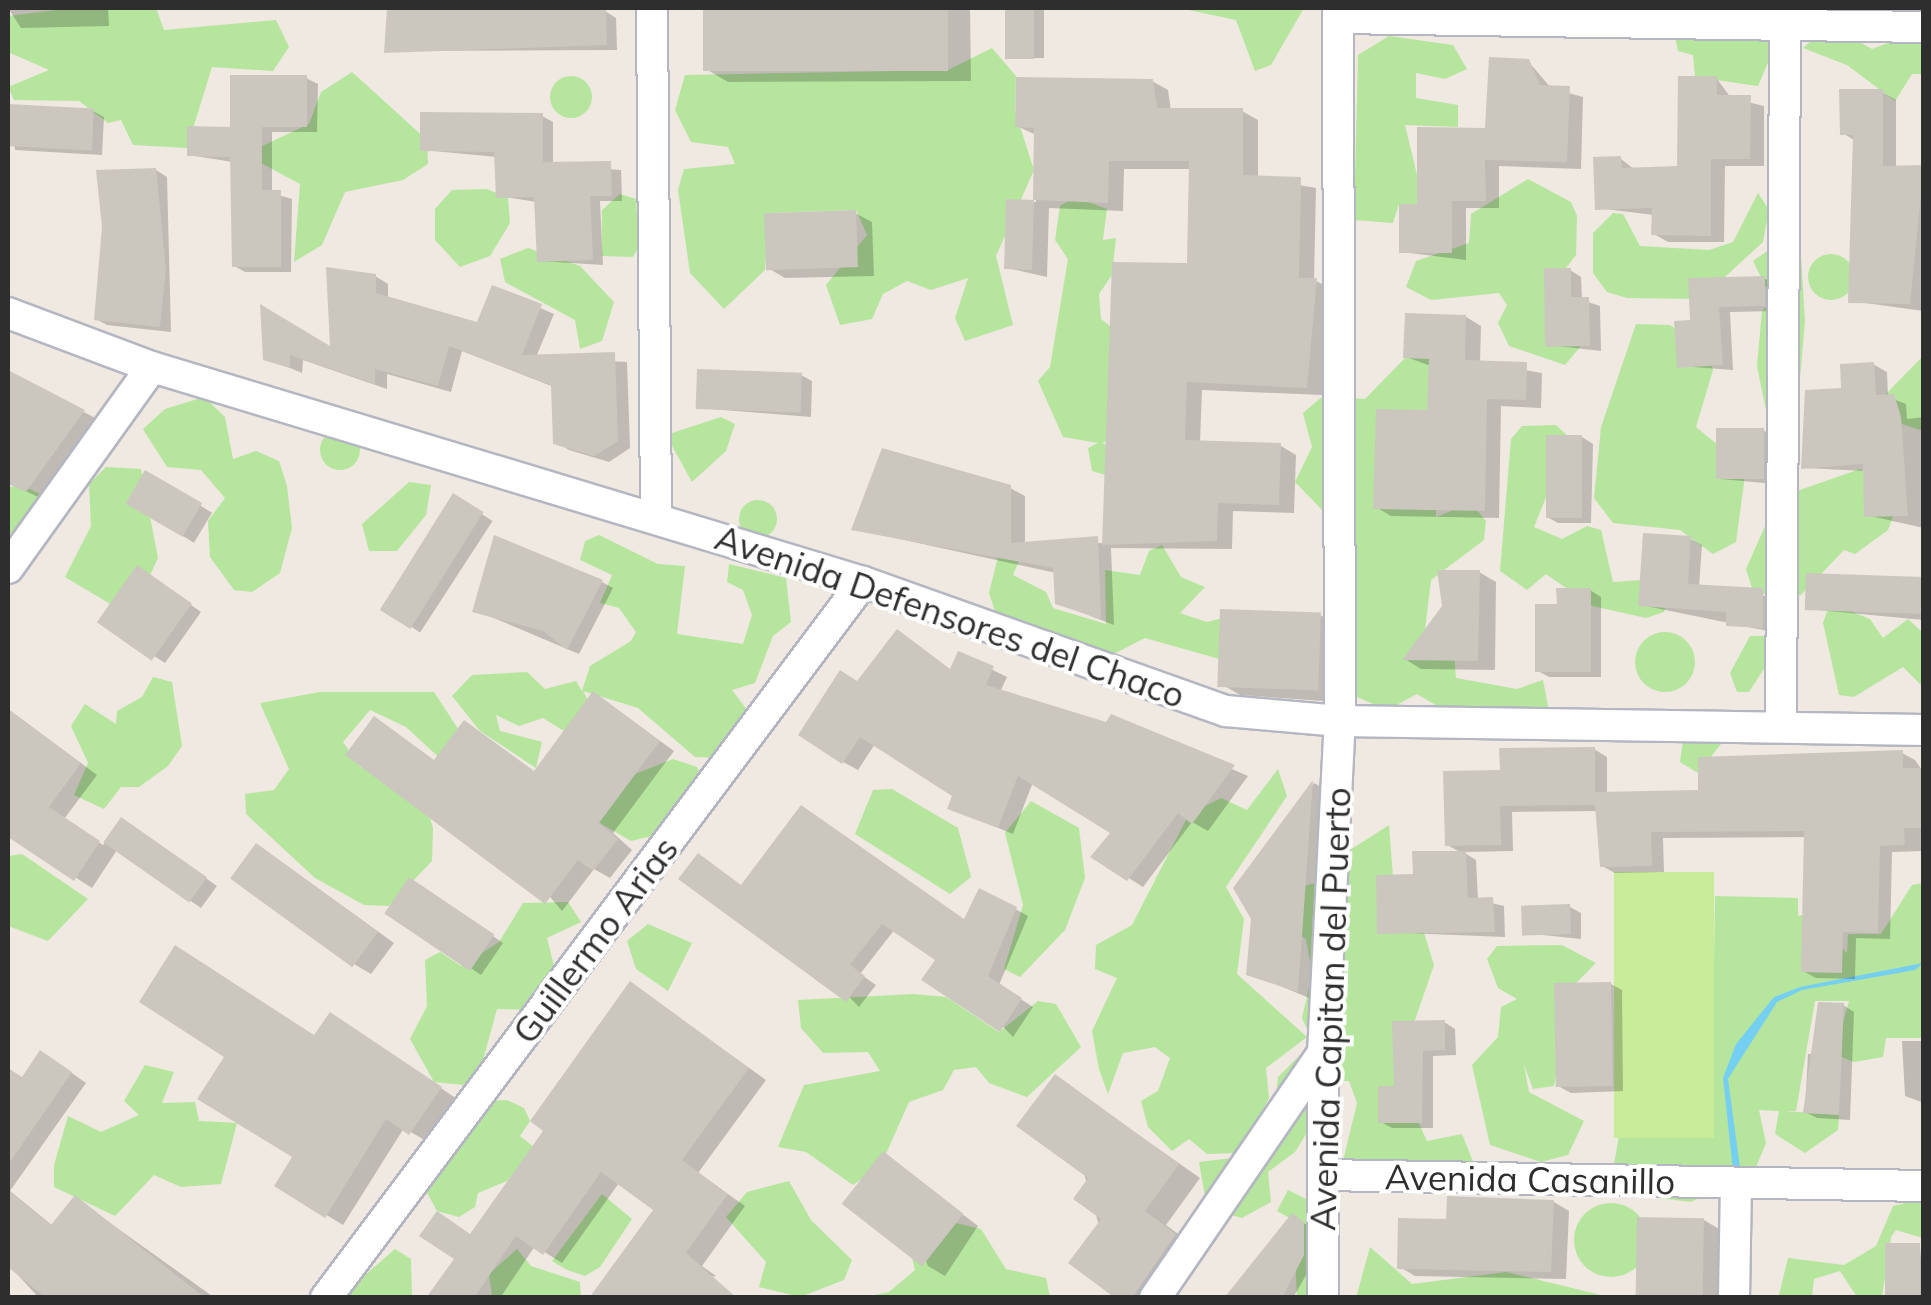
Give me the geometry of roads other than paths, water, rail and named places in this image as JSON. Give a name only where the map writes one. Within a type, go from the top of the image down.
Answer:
[{"type":"street","points":[[652,8],[656,516]]},
{"type":"street","points":[[1338,13],[1560,14],[1924,27]]},
{"type":"street","name":"Avenida Capitan del Puerto","points":[[1323,1298],[1322,1053],[1340,722],[1338,13]]},
{"type":"street","points":[[1780,727],[1786,25]]},
{"type":"street","name":"Avenida Defensores del Chaco","points":[[8,313],[152,367],[656,516],[863,582],[1226,711],[1340,722],[1924,730]]},
{"type":"street","points":[[8,568],[152,367]]},
{"type":"street","name":"Guillermo Arias","points":[[326,1298],[863,582]]},
{"type":"street","points":[[1155,1298],[1322,1053]]},
{"type":"street","name":"Avenida Casanillo","points":[[1324,1175],[1924,1186]]},
{"type":"street","points":[[1734,1298],[1736,1184]]},
{"type":"water","points":[[1923,963],[1915,970],[1802,990],[1777,1002],[1728,1079],[1741,1175],[1923,1202],[1734,1179],[1723,1078],[1736,1044],[1774,997],[1800,987]]}]
